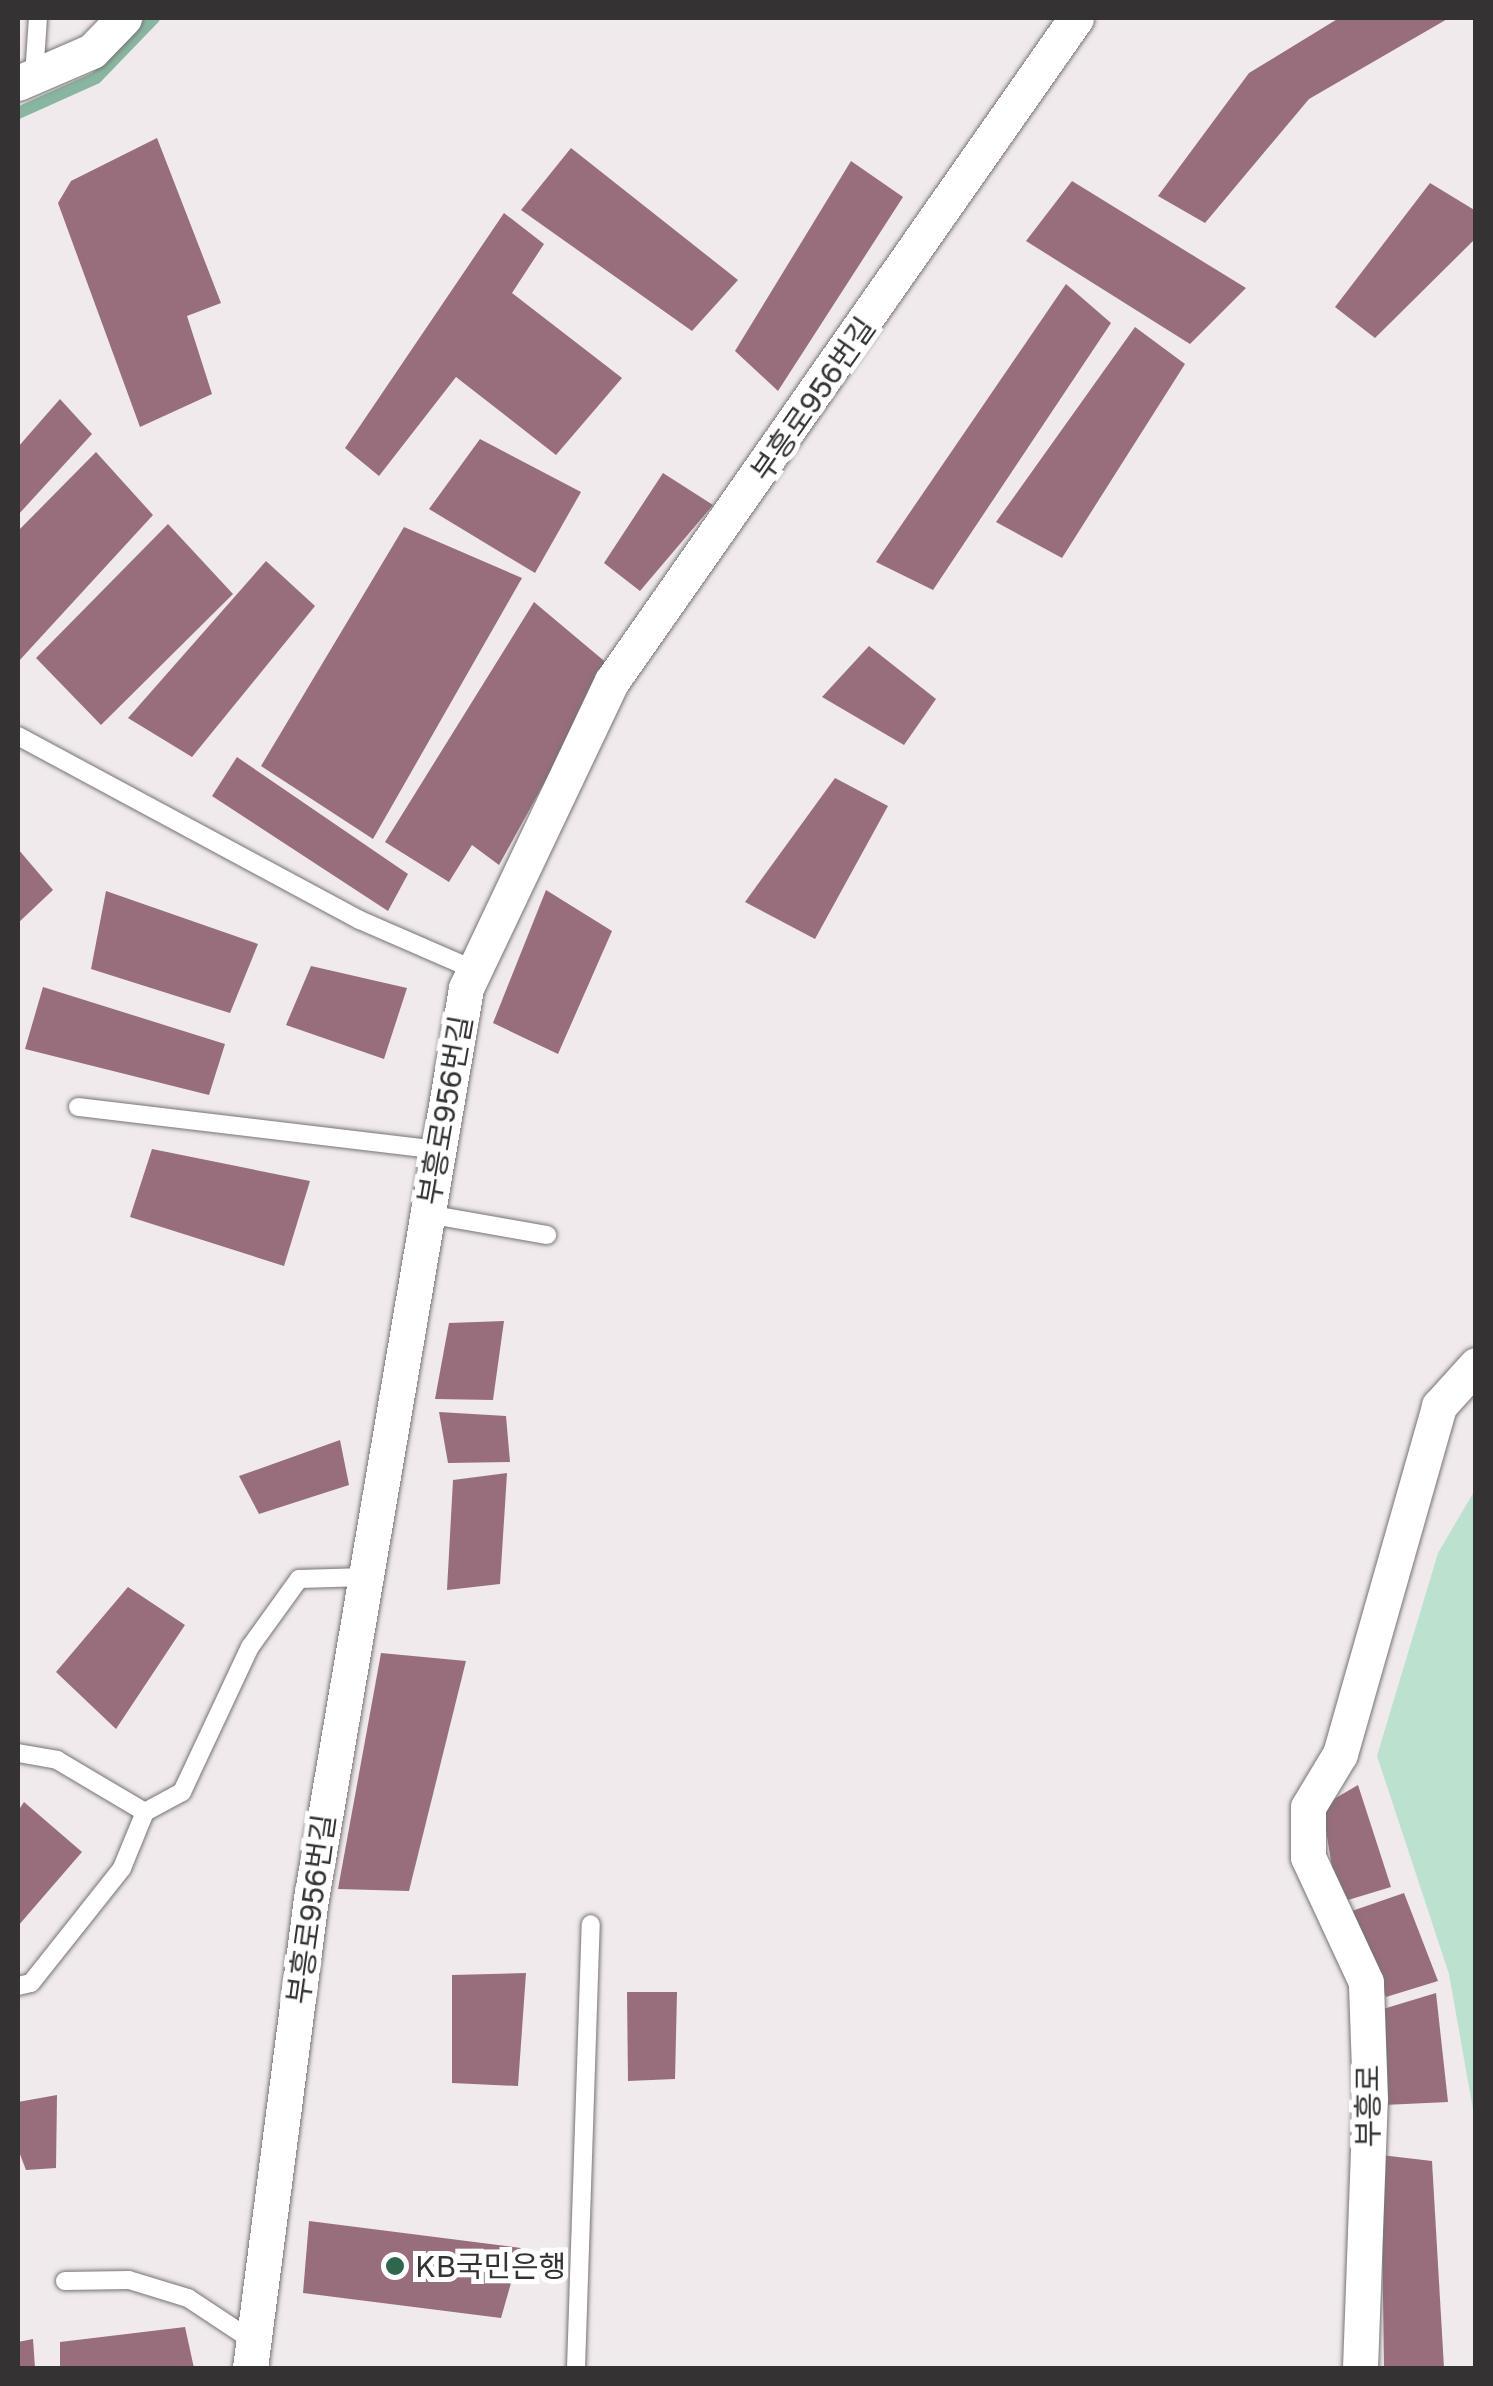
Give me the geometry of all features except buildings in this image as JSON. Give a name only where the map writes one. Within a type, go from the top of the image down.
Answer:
[{"type":"street","points":[[26,79],[92,51],[124,18]]},
{"type":"street","name":"부흥로956번길","points":[[251,2355],[312,1893],[439,1150],[475,970],[612,682],[1076,18]]},
{"type":"street","name":"부흥로","points":[[1360,2368],[1370,2099],[1366,1982],[1308,1856],[1308,1807],[1340,1754],[1439,1406],[1476,1364]]},
{"type":"lane","points":[[26,79],[38,18]]},
{"type":"lane","points":[[18,736],[66,768],[360,920],[475,970]]},
{"type":"lane","points":[[78,1107],[439,1150]]},
{"type":"lane","points":[[428,1214],[547,1235]]},
{"type":"lane","points":[[18,1986],[31,1984],[122,1868],[146,1812],[182,1792],[250,1647],[299,1579],[366,1577]]},
{"type":"lane","points":[[18,1753],[57,1760],[146,1812]]},
{"type":"lane","points":[[576,2368],[591,1924]]},
{"type":"lane","points":[[64,2281],[129,2280],[188,2298],[251,2355]]},
{"type":"green space","points":[[1475,1490],[1475,2121],[1449,1974],[1377,1756],[1438,1553]]},
{"type":"waterway","points":[[18,113],[96,78],[154,18]]},
{"type":"place","name":"KB국민은행","points":[[395,2266]]}]
